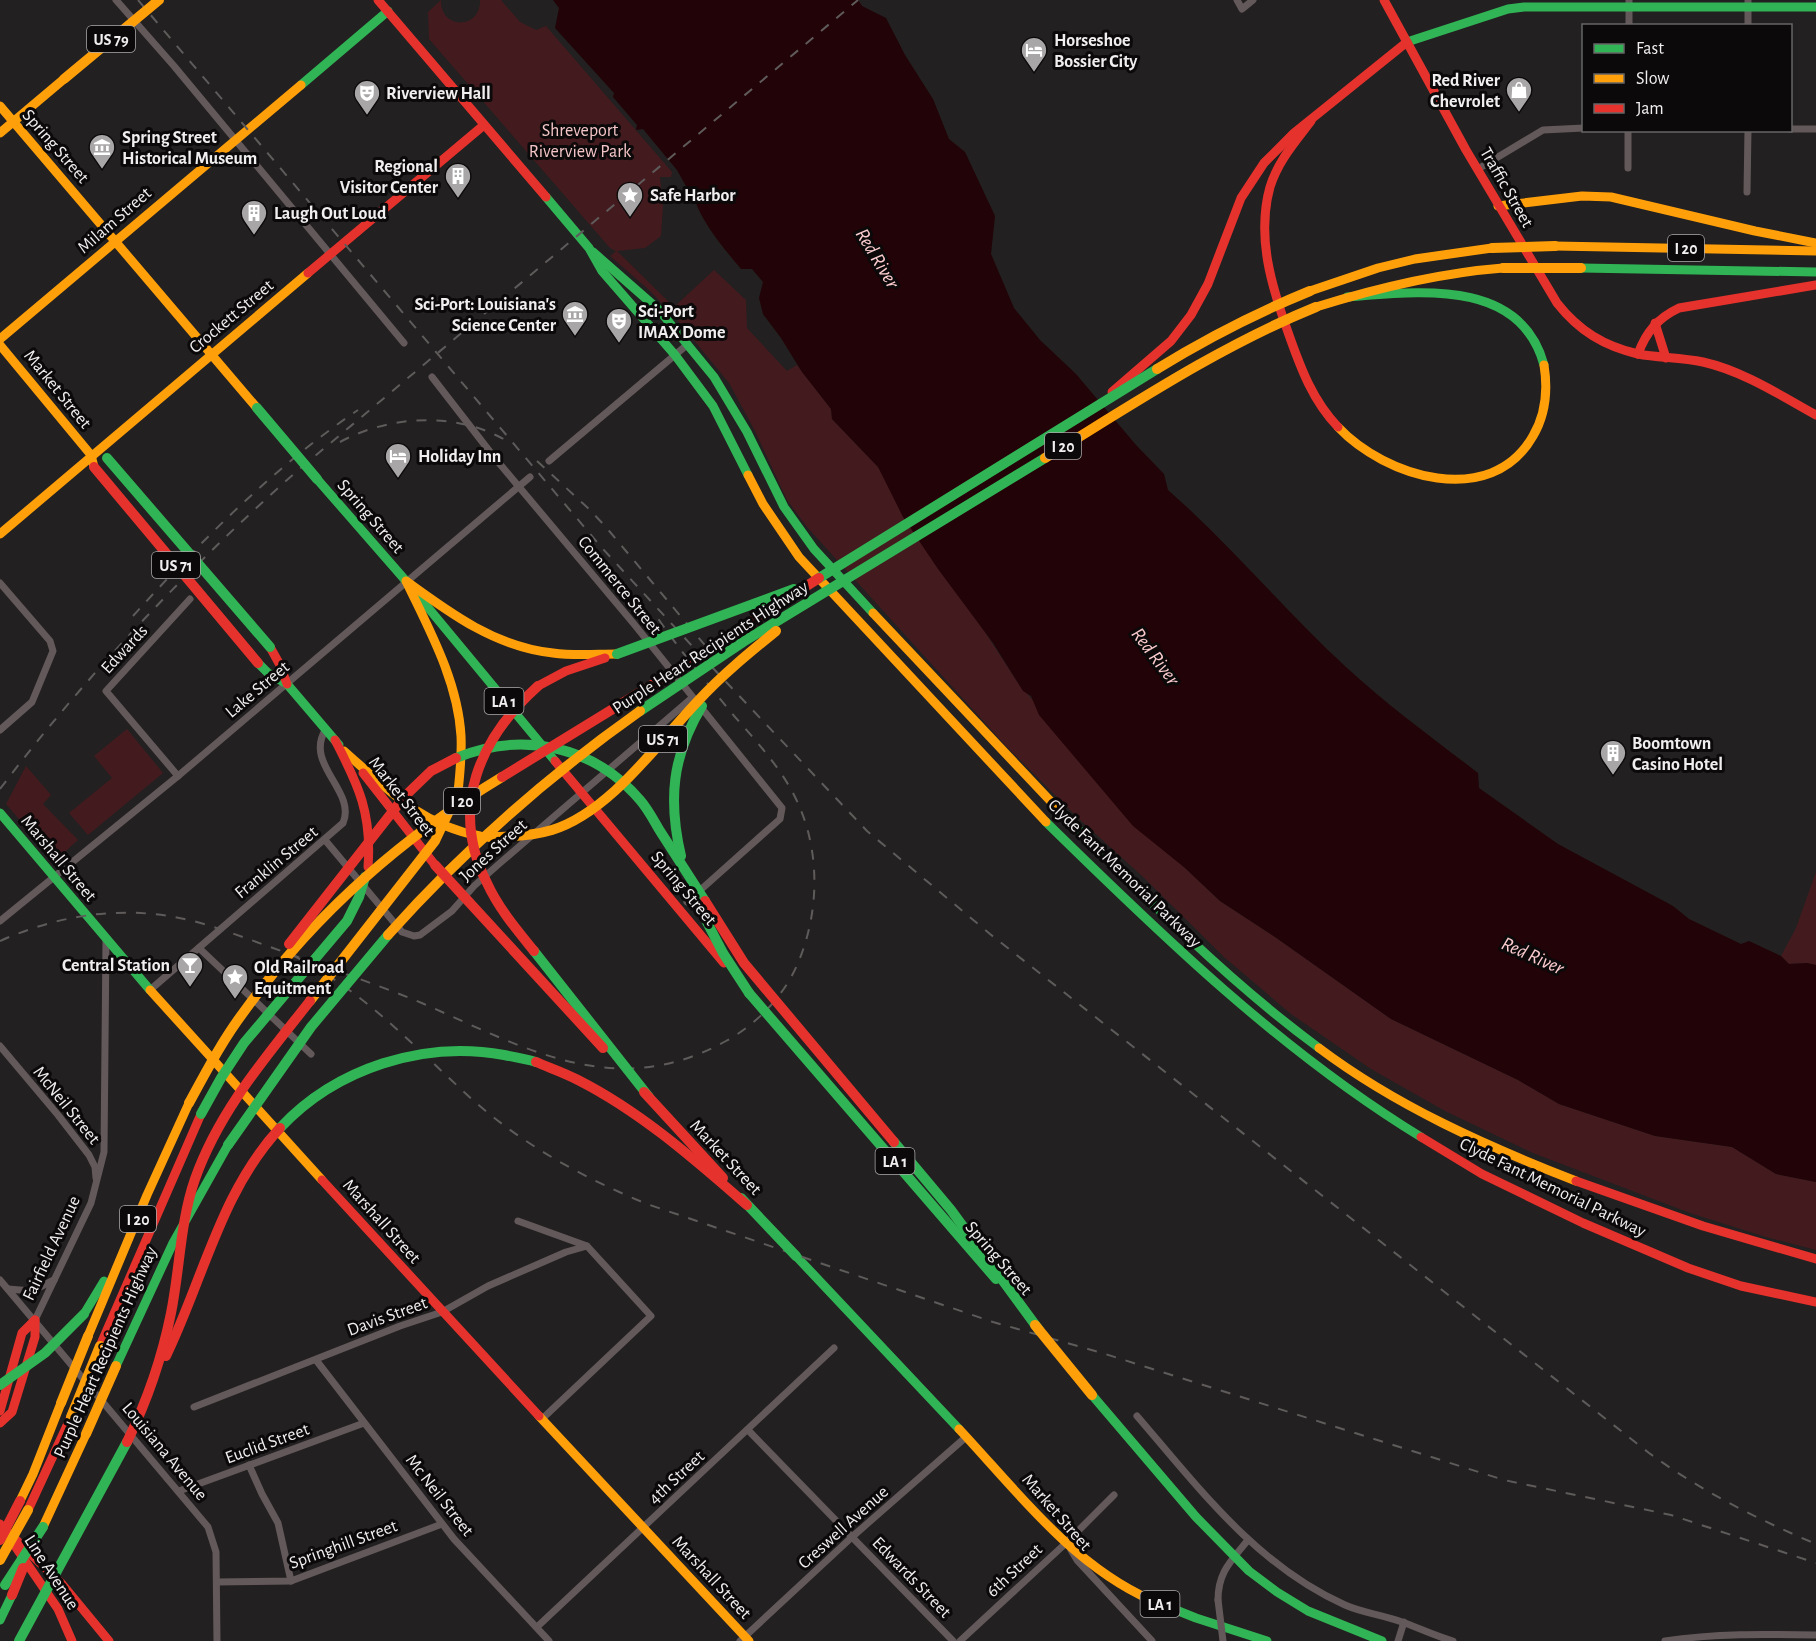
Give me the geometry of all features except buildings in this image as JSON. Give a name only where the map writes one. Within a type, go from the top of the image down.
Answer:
[{"type":"main road","name":"US 79","points":[[0,133],[159,0]]},
{"type":"main road","name":"Clyde Fant Memorial Parkway","points":[[378,0],[589,248],[659,310],[688,344],[732,404],[784,507],[814,549],[1081,834],[1223,969],[1283,1022],[1354,1073],[1409,1106],[1478,1141],[1560,1176],[1632,1202],[1764,1245],[1816,1259]]},
{"type":"main road","name":"Traffic Street","points":[[1384,0],[1498,206],[1552,294],[1573,321],[1606,345],[1638,354],[1693,360],[1722,367],[1816,415]]},
{"type":"main road","points":[[1093,407],[1171,341],[1191,315],[1208,284],[1241,198],[1264,163],[1294,132],[1311,121],[1407,42],[1508,4],[1524,7],[1629,3],[1748,3],[1816,7]]},
{"type":"main road","name":"Milam Street","points":[[0,339],[388,11]]},
{"type":"main road","name":"Spring Street","points":[[0,106],[358,528],[406,581],[749,993],[1039,1330],[1196,1517],[1234,1557],[1292,1602],[1327,1620],[1382,1641]]},
{"type":"main road","points":[[1311,121],[1280,162],[1274,176],[1266,212],[1265,232],[1268,273],[1275,299],[1303,375],[1314,397],[1346,435],[1367,452],[1391,465],[1415,474],[1444,480],[1466,480],[1507,465],[1522,451],[1536,431],[1547,393],[1539,348],[1526,329],[1509,314],[1484,300],[1446,293],[1417,291],[1347,297]]},
{"type":"main road","name":"Crockett Street","points":[[0,534],[211,353],[484,125]]},
{"type":"main road","points":[[1498,206],[1582,196],[1611,197],[1816,243]]},
{"type":"main road","name":"Purple Heart Recipients Highway","points":[[2,1531],[33,1474],[139,1217],[189,1103],[214,1054],[268,977],[356,885],[394,851],[436,819],[1093,407],[1187,350],[1258,312],[1310,291],[1378,268],[1415,259],[1492,248],[1556,246],[1816,251]]},
{"type":"main road","name":"Clyde Fant Memorial Parkway","points":[[589,248],[602,271],[675,355],[713,406],[763,504],[799,557],[999,773],[1060,835],[1151,922],[1272,1030],[1345,1087],[1400,1124],[1467,1166],[1511,1189],[1688,1268],[1741,1286],[1816,1302]]},
{"type":"main road","name":"Purple Heart Recipients Highway","points":[[0,1620],[6,1591],[43,1527],[173,1243],[228,1145],[272,1079],[336,994],[388,934],[471,848],[530,795],[619,725],[695,673],[816,597],[1208,360],[1247,337],[1316,307],[1404,281],[1458,272],[1503,268],[1581,267],[1816,272]]},
{"type":"main road","points":[[1638,354],[1643,339],[1655,323],[1668,313],[1691,305],[1816,285]]},
{"type":"main road","points":[[1655,323],[1666,358]]},
{"type":"main road","name":"Market Street","points":[[0,345],[91,455],[94,467],[258,663],[268,673],[287,684],[326,729],[435,865],[747,1205],[1066,1543]]},
{"type":"main road","name":"Market Street","points":[[91,455],[107,458],[270,647],[287,684]]},
{"type":"main road","points":[[406,581],[461,621],[503,642],[545,653],[617,654]]},
{"type":"main road","points":[[19,1641],[128,1441],[145,1403],[171,1313],[188,1207],[195,1180],[212,1139],[239,1092],[435,841],[459,792],[462,732],[451,681],[440,652],[406,581]]},
{"type":"main road","points":[[649,1097],[509,920],[482,874],[471,826],[473,792],[485,748],[513,707],[538,686],[566,671],[812,582]]},
{"type":"main road","name":"US 71","points":[[344,751],[391,793],[419,814],[452,831],[489,837],[513,837],[553,830],[590,812],[610,796],[717,681],[816,597]]},
{"type":"main road","points":[[737,665],[691,723],[675,767],[674,805],[677,842],[694,896],[723,953],[749,993]]},
{"type":"main road","points":[[0,1560],[52,1461],[201,1114],[244,1043],[347,921],[359,897],[368,867],[371,835],[369,821],[358,783],[335,740]]},
{"type":"main road","points":[[268,977],[293,939],[390,815],[416,784],[431,771],[460,755],[487,747],[509,744],[533,743],[584,758],[613,774],[641,800],[744,963],[951,1210],[1039,1330]]},
{"type":"main road","name":"Marshall Street","points":[[0,813],[150,990],[442,1312],[745,1640]]},
{"type":"main road","points":[[155,1372],[183,1321],[238,1186],[264,1146],[287,1121],[324,1091],[360,1072],[397,1059],[443,1051],[474,1050],[516,1056],[558,1069],[600,1090],[638,1115],[672,1140],[747,1205]]},
{"type":"main road","points":[[0,1385],[48,1352],[84,1314],[139,1217]]},
{"type":"main road","name":"Fairfield Avenue","points":[[0,1411],[22,1333],[34,1320]]},
{"type":"main road","name":"Fairfield Avenue","points":[[0,1423],[12,1412],[35,1337],[34,1320]]},
{"type":"main road","points":[[2,1531],[26,1547],[87,1612],[109,1641]]},
{"type":"main road","name":"Line Avenue","points":[[2,1531],[58,1609],[72,1641]]},
{"type":"main road","name":"LA 1","points":[[1066,1543],[1101,1571],[1143,1597],[1267,1641]]},
{"type":"street","points":[[116,0],[404,343]]},
{"type":"street","points":[[1237,0],[1242,9],[1253,0]]},
{"type":"street","points":[[1629,3],[1629,24]]},
{"type":"street","points":[[1748,3],[1748,24]]},
{"type":"street","points":[[1478,169],[1543,130],[1582,128]]},
{"type":"street","points":[[1792,129],[1816,129]]},
{"type":"street","points":[[1628,132],[1628,168]]},
{"type":"street","points":[[1747,192],[1748,132]]},
{"type":"street","points":[[549,460],[688,344]]},
{"type":"street","name":"Commerce Street","points":[[432,377],[518,487],[634,624],[780,804],[783,811],[780,819],[687,902]]},
{"type":"street","name":"Lake Street","points":[[0,921],[178,776],[530,477]]},
{"type":"street","points":[[0,583],[53,647],[53,655],[32,702],[0,730]]},
{"type":"street","name":"Edwards","points":[[178,776],[106,691],[190,599]]},
{"type":"street","name":"Jones Street","points":[[325,840],[402,932],[408,935],[420,935],[452,911],[483,878],[692,698]]},
{"type":"street","name":"Franklin Street","points":[[150,990],[343,824],[346,811],[319,750],[322,735],[326,729]]},
{"type":"street","points":[[96,1189],[104,1152],[106,938]]},
{"type":"street","points":[[199,948],[311,1054]]},
{"type":"street","name":"McNeil Street","points":[[0,1046],[58,1115],[92,1161],[96,1175],[96,1189]]},
{"type":"street","name":"Fairfield Avenue","points":[[34,1320],[96,1189]]},
{"type":"street","points":[[518,1221],[587,1246],[651,1316],[542,1419]]},
{"type":"street","name":"Davis Street","points":[[194,1407],[442,1312],[488,1286],[566,1252],[587,1246]]},
{"type":"street","name":"Louisiana Avenue","points":[[0,1280],[208,1527],[216,1552],[217,1641]]},
{"type":"street","points":[[8,1289],[32,1291],[54,1280]]},
{"type":"street","name":"4th Street","points":[[537,1627],[834,1348]]},
{"type":"street","name":"Mc Neil Street","points":[[316,1359],[442,1524],[549,1641]]},
{"type":"street","points":[[1137,1416],[1217,1510],[1248,1540],[1299,1579],[1344,1605],[1404,1622],[1436,1637],[1453,1641]]},
{"type":"street","name":"Euclid Street","points":[[179,1491],[364,1423]]},
{"type":"street","name":"Edwards Street","points":[[748,1430],[953,1641]]},
{"type":"street","name":"Creswell Avenue","points":[[745,1640],[852,1537],[966,1437]]},
{"type":"street","points":[[249,1465],[278,1523],[291,1581]]},
{"type":"street","name":"6th Street","points":[[960,1641],[1066,1543],[1114,1495]]},
{"type":"street","name":"Springhill Street","points":[[217,1582],[291,1581],[442,1524]]},
{"type":"street","points":[[1223,1641],[1218,1600],[1219,1579],[1248,1540]]},
{"type":"street","name":"Market Street","points":[[1066,1543],[1077,1560],[1152,1641]]},
{"type":"street","points":[[1398,1641],[1404,1622]]},
{"type":"street","points":[[1665,1641],[1695,1636],[1816,1635]]},
{"type":"green space","name":"Shreveport Riverview Park","points":[[441,0],[442,10],[453,21],[468,21],[474,17],[479,10],[480,0],[501,0],[520,22],[536,30],[546,26],[672,172],[671,177],[660,177],[663,206],[661,236],[645,248],[617,251],[674,307],[714,270],[746,300],[747,328],[787,371],[797,365],[831,409],[832,419],[878,467],[1020,686],[1185,868],[1220,901],[1391,1019],[1518,1080],[1559,1104],[1655,1136],[1732,1147],[1776,1174],[1816,1182],[1816,1250],[1690,1213],[1533,1153],[1445,1111],[1371,1069],[1291,1014],[1224,957],[1006,746],[807,527],[787,500],[755,431],[729,383],[673,315],[648,289],[610,256],[616,251],[610,248],[429,39],[428,12]]},
{"type":"green space","points":[[127,729],[163,773],[88,835],[69,813],[112,778],[94,756]]},
{"type":"green space","points":[[26,766],[51,795],[43,804],[78,840],[55,861],[6,804]]},
{"type":"green space","points":[[1816,872],[1816,965],[1789,964],[1781,956],[1796,928]]},
{"type":"water","name":"Red River","points":[[553,0],[858,0],[862,6],[886,18],[905,55],[933,99],[949,139],[965,152],[995,216],[991,254],[1014,308],[1040,340],[1076,374],[1136,445],[1164,474],[1168,490],[1214,533],[1346,667],[1395,709],[1478,773],[1479,788],[1558,844],[1673,906],[1689,919],[1741,944],[1749,941],[1781,956],[1789,964],[1816,965],[1816,1182],[1776,1174],[1732,1147],[1655,1136],[1559,1104],[1518,1080],[1391,1019],[1220,901],[1185,868],[1133,826],[1039,715],[1031,696],[1023,691],[993,643],[903,517],[878,467],[832,419],[831,409],[802,372],[763,314],[759,298],[763,282],[752,269],[741,269],[735,262],[705,222],[695,201],[694,192],[687,188],[677,170],[643,129],[636,130],[637,125],[613,97],[614,93],[555,28],[559,8]]},
{"type":"railway","points":[[138,0],[602,548],[867,831],[990,934],[1649,1453],[1689,1480],[1730,1503],[1816,1544]]},
{"type":"railway","points":[[0,789],[68,704],[140,623],[216,546],[296,472],[858,0]]},
{"type":"railway","points":[[133,616],[185,560],[268,480],[297,455],[358,410]]},
{"type":"railway","points":[[340,442],[371,429],[421,420],[455,422],[486,431],[510,442]]},
{"type":"railway","points":[[537,461],[605,526],[724,668]]},
{"type":"railway","points":[[323,966],[412,999],[536,1052],[572,1062],[609,1068],[647,1067],[686,1059],[726,1041],[759,1018],[785,987],[798,963],[805,943],[814,901],[813,857],[809,836],[803,815],[782,774],[695,668],[657,617]]},
{"type":"railway","points":[[0,941],[24,931],[72,918],[97,914],[147,913],[197,922],[301,958]]},
{"type":"railway","points":[[292,955],[343,985],[366,1003],[474,1101],[535,1147],[578,1172],[647,1204],[993,1322],[1102,1353],[1504,1480],[1671,1515],[1816,1563]]},
{"type":"traffic: fast","points":[[1407,42],[1508,9],[1524,7],[1816,7]]},
{"type":"traffic: fast","points":[[301,85],[388,11]]},
{"type":"traffic: fast","points":[[546,197],[589,248],[602,271],[675,355],[713,406],[748,475]]},
{"type":"traffic: fast","points":[[593,252],[659,310],[714,377],[747,432],[784,507],[814,549],[873,613]]},
{"type":"traffic: fast","points":[[1581,268],[1816,272]]},
{"type":"traffic: fast","points":[[1347,297],[1434,293],[1463,296],[1490,303],[1513,317],[1532,337],[1544,365]]},
{"type":"traffic: fast","points":[[819,578],[1157,369]]},
{"type":"traffic: fast","points":[[257,408],[317,479]]},
{"type":"traffic: fast","points":[[107,458],[270,647]]},
{"type":"traffic: fast","points":[[640,711],[743,642],[1045,458]]},
{"type":"traffic: fast","points":[[317,479],[406,581],[555,761]]},
{"type":"traffic: fast","points":[[617,654],[794,589]]},
{"type":"traffic: fast","points":[[258,663],[268,673],[287,684],[339,745]]},
{"type":"traffic: fast","points":[[681,856],[675,816],[675,779],[684,743],[702,706]]},
{"type":"traffic: fast","points":[[456,758],[506,745],[530,745],[555,748],[578,755],[601,766],[621,781],[643,804],[705,901]]},
{"type":"traffic: fast","points":[[1057,808],[1216,963],[1319,1048]]},
{"type":"traffic: fast","points":[[0,813],[150,990]]},
{"type":"traffic: fast","points":[[1046,822],[1179,949],[1272,1030],[1370,1104],[1421,1137]]},
{"type":"traffic: fast","points":[[201,1114],[244,1043],[347,921],[359,897],[365,877]]},
{"type":"traffic: fast","points":[[696,901],[723,953],[749,993]]},
{"type":"traffic: fast","points":[[228,1145],[311,1027],[388,935]]},
{"type":"traffic: fast","points":[[534,951],[649,1097]]},
{"type":"traffic: fast","points":[[749,993],[996,1279]]},
{"type":"traffic: fast","points":[[280,1128],[302,1107],[327,1089],[383,1063],[443,1052],[474,1051],[536,1062]]},
{"type":"traffic: fast","points":[[894,1142],[951,1210],[1039,1330]]},
{"type":"traffic: fast","points":[[116,1366],[173,1243],[228,1145]]},
{"type":"traffic: fast","points":[[741,1198],[796,1256]]},
{"type":"traffic: fast","points":[[796,1256],[959,1429]]},
{"type":"traffic: fast","points":[[84,1314],[104,1281]]},
{"type":"traffic: fast","points":[[0,1385],[45,1353],[84,1314]]},
{"type":"traffic: fast","points":[[1092,1395],[1196,1517],[1249,1571],[1308,1611],[1382,1641]]},
{"type":"traffic: fast","points":[[19,1641],[127,1442]]},
{"type":"traffic: fast","points":[[5,1585],[43,1527]]},
{"type":"traffic: fast","points":[[0,1620],[12,1595]]},
{"type":"traffic: fast","points":[[1151,1600],[1196,1618],[1267,1641]]},
{"type":"traffic: slow","points":[[64,79],[159,0]]},
{"type":"traffic: slow","points":[[0,133],[64,79]]},
{"type":"traffic: slow","points":[[0,339],[301,85]]},
{"type":"traffic: slow","points":[[0,106],[257,408]]},
{"type":"traffic: slow","points":[[1498,206],[1582,196],[1611,197],[1816,243]]},
{"type":"traffic: slow","points":[[1555,246],[1816,251]]},
{"type":"traffic: slow","points":[[1492,248],[1555,246]]},
{"type":"traffic: slow","points":[[1310,291],[1378,268],[1415,259],[1492,248]]},
{"type":"traffic: slow","points":[[1316,307],[1408,282],[1503,268]]},
{"type":"traffic: slow","points":[[1503,268],[1581,268]]},
{"type":"traffic: slow","points":[[0,534],[308,273]]},
{"type":"traffic: slow","points":[[1157,369],[1232,327],[1310,291]]},
{"type":"traffic: slow","points":[[1045,458],[1211,358],[1280,322],[1316,307]]},
{"type":"traffic: slow","points":[[0,345],[91,455],[94,467]]},
{"type":"traffic: slow","points":[[1338,427],[1358,445],[1382,460],[1409,471],[1437,478],[1465,479],[1491,473],[1514,459],[1537,428],[1545,402],[1544,365]]},
{"type":"traffic: slow","points":[[748,475],[763,504],[799,557],[1046,822]]},
{"type":"traffic: slow","points":[[406,581],[457,617],[512,644],[532,650],[561,654],[617,654]]},
{"type":"traffic: slow","points":[[407,583],[442,657],[455,696],[461,736],[458,792]]},
{"type":"traffic: slow","points":[[873,613],[1057,808]]},
{"type":"traffic: slow","points":[[489,837],[521,836],[552,830],[594,808],[631,775],[717,682],[776,631]]},
{"type":"traffic: slow","points":[[388,935],[476,844],[572,762],[640,711]]},
{"type":"traffic: slow","points":[[344,751],[406,804],[440,823],[480,836]]},
{"type":"traffic: slow","points":[[189,1103],[221,1046],[243,1013],[298,944],[360,882],[394,853],[429,826],[502,777]]},
{"type":"traffic: slow","points":[[310,1001],[435,841],[458,792]]},
{"type":"traffic: slow","points":[[150,990],[322,1180]]},
{"type":"traffic: slow","points":[[1319,1048],[1348,1069],[1410,1106],[1475,1139],[1576,1181]]},
{"type":"traffic: slow","points":[[88,1336],[147,1195],[189,1103]]},
{"type":"traffic: slow","points":[[1035,1325],[1092,1395]]},
{"type":"traffic: slow","points":[[61,1403],[88,1336]]},
{"type":"traffic: slow","points":[[71,1417],[100,1346]]},
{"type":"traffic: slow","points":[[86,1434],[116,1366]]},
{"type":"traffic: slow","points":[[20,1501],[61,1403]]},
{"type":"traffic: slow","points":[[539,1416],[749,1641]]},
{"type":"traffic: slow","points":[[959,1429],[1024,1501],[1071,1547],[1122,1585],[1151,1600]]},
{"type":"traffic: slow","points":[[43,1527],[86,1434]]},
{"type":"traffic: slow","points":[[0,1560],[28,1510]]},
{"type":"traffic: jam","points":[[378,0],[546,197]]},
{"type":"traffic: jam","points":[[1384,0],[1466,150],[1557,303],[1574,322],[1593,336],[1614,347],[1638,354]]},
{"type":"traffic: jam","points":[[1112,392],[1171,341],[1191,315],[1208,284],[1241,198],[1264,163],[1294,133],[1407,42]]},
{"type":"traffic: jam","points":[[1311,121],[1288,152],[1273,178],[1266,206],[1265,243],[1277,299],[1298,360],[1321,406],[1338,427]]},
{"type":"traffic: jam","points":[[308,273],[484,125]]},
{"type":"traffic: jam","points":[[1638,354],[1654,326],[1679,308],[1816,285]]},
{"type":"traffic: jam","points":[[1655,323],[1666,358]]},
{"type":"traffic: jam","points":[[1638,354],[1695,360],[1718,366],[1761,384],[1816,415]]},
{"type":"traffic: jam","points":[[94,467],[258,663]]},
{"type":"traffic: jam","points":[[502,777],[678,669],[819,578]]},
{"type":"traffic: jam","points":[[270,647],[287,684]]},
{"type":"traffic: jam","points":[[538,686],[566,671],[605,658]]},
{"type":"traffic: jam","points":[[534,951],[503,910],[487,883],[476,855],[471,828],[471,802],[476,776],[486,752],[517,707],[538,686]]},
{"type":"traffic: jam","points":[[335,740],[357,786],[366,816],[368,867]]},
{"type":"traffic: jam","points":[[289,944],[404,797],[431,771],[456,758]]},
{"type":"traffic: jam","points":[[555,761],[724,963]]},
{"type":"traffic: jam","points":[[363,773],[435,865]]},
{"type":"traffic: jam","points":[[435,865],[603,1048]]},
{"type":"traffic: jam","points":[[705,901],[744,963],[894,1142]]},
{"type":"traffic: jam","points":[[127,1442],[141,1411],[163,1346],[174,1296],[186,1212],[205,1154],[217,1130],[245,1086],[310,1001]]},
{"type":"traffic: jam","points":[[536,1062],[573,1077],[645,1121],[747,1205]]},
{"type":"traffic: jam","points":[[644,1092],[723,1178]]},
{"type":"traffic: jam","points":[[100,1346],[201,1114]]},
{"type":"traffic: jam","points":[[166,1356],[228,1208],[260,1153],[280,1128]]},
{"type":"traffic: jam","points":[[1421,1137],[1482,1174],[1583,1223],[1688,1268],[1741,1286],[1816,1302]]},
{"type":"traffic: jam","points":[[322,1180],[539,1416]]},
{"type":"traffic: jam","points":[[1576,1181],[1703,1226],[1816,1259]]},
{"type":"traffic: jam","points":[[0,1411],[22,1333],[35,1320]]},
{"type":"traffic: jam","points":[[0,1423],[12,1412],[35,1337],[35,1320]]},
{"type":"traffic: jam","points":[[28,1510],[71,1417]]},
{"type":"traffic: jam","points":[[0,1540],[20,1501]]},
{"type":"traffic: jam","points":[[0,1524],[58,1609],[72,1641]]},
{"type":"traffic: jam","points":[[9,1533],[62,1584],[109,1641]]},
{"type":"traffic: jam","points":[[12,1595],[23,1568]]},
{"type":"place","name":"Horseshoe Bossier City","points":[[1034,73]]},
{"type":"place","name":"Red River Chevrolet","points":[[1519,113]]},
{"type":"place","name":"Riverview Hall","points":[[367,116]]},
{"type":"place","name":"Spring Street Historical Museum","points":[[102,170]]},
{"type":"place","name":"Regional Visitor Center","points":[[458,199]]},
{"type":"place","name":"Safe Harbor","points":[[630,218]]},
{"type":"place","name":"Laugh Out Loud","points":[[254,236]]},
{"type":"place","name":"Sci-Port: Louisiana's Science Center","points":[[575,337]]},
{"type":"place","name":"Sci-Port IMAX Dome","points":[[619,344]]},
{"type":"place","name":"Holiday Inn","points":[[398,479]]},
{"type":"place","name":"Boomtown Casino Hotel","points":[[1613,776]]},
{"type":"place","name":"Central Station","points":[[190,988]]},
{"type":"place","name":"Old Railroad Equitment","points":[[235,1000]]}]
